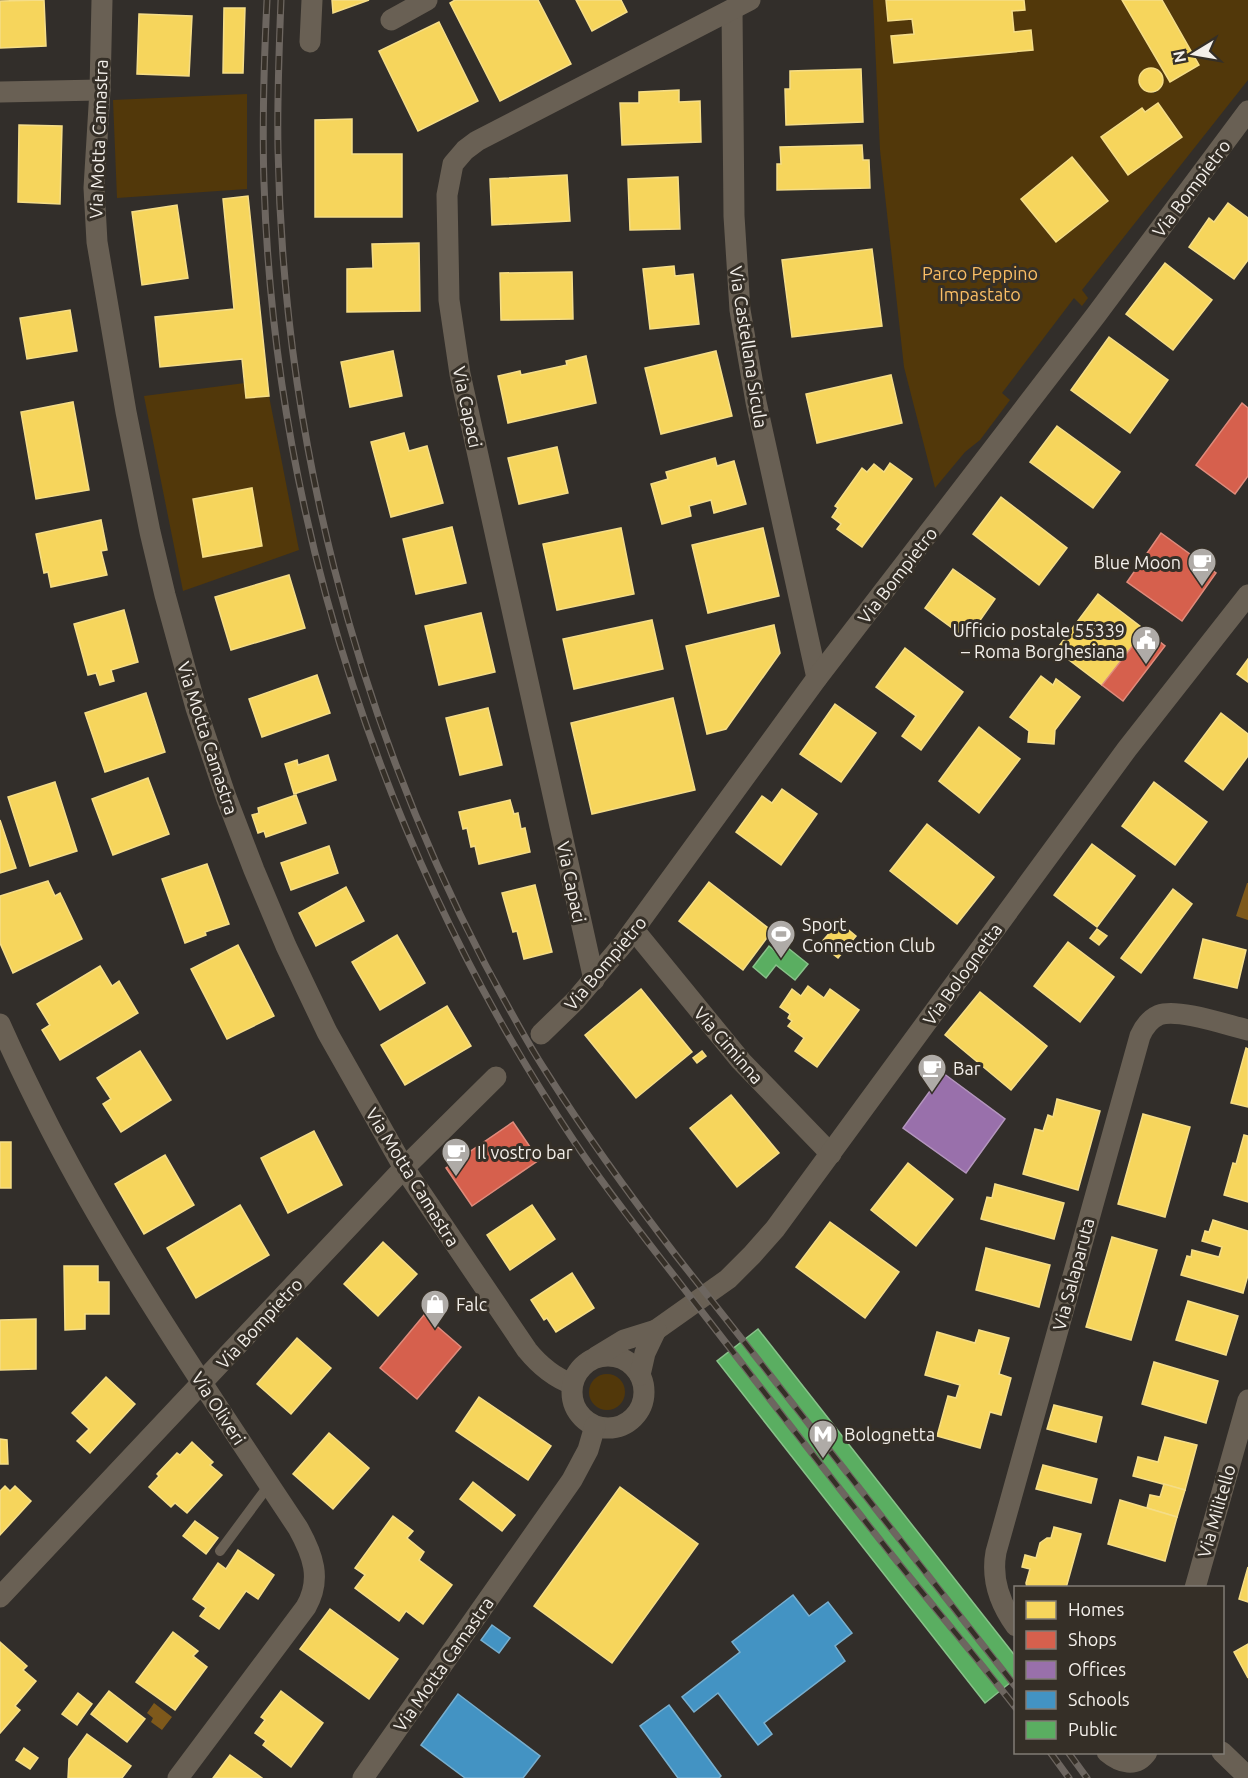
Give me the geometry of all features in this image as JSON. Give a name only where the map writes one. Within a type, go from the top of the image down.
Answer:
[{"type":"street","name":"Via Motta Camastra","points":[[102,0],[100,90],[94,188],[97,242],[136,467],[155,554],[196,708],[226,797],[282,937],[338,1053],[404,1168],[527,1350],[543,1368],[572,1384]]},
{"type":"street","points":[[310,42],[312,0]]},
{"type":"street","points":[[391,20],[427,0]]},
{"type":"street","name":"Via Castellana Sicula","points":[[741,5],[734,216],[740,310],[756,402],[817,678]]},
{"type":"street","name":"Via Capaci","points":[[594,980],[460,374],[453,334],[449,287],[448,187],[453,164],[465,150],[477,141],[741,5]]},
{"type":"street","points":[[0,92],[100,90]]},
{"type":"street","name":"Via Bompietro","points":[[541,1034],[594,980],[634,930],[817,678],[1096,315],[1248,111]]},
{"type":"street","name":"Via Bolognetta","points":[[596,1358],[624,1340],[656,1330],[715,1289],[748,1260],[775,1229],[1127,749],[1248,595]]},
{"type":"street","name":"Via Ciminna","points":[[634,930],[734,1053],[831,1154]]},
{"type":"street","name":"Via Salaparuta","points":[[1014,1623],[1005,1611],[996,1586],[994,1567],[996,1552],[1140,1036],[1153,1019],[1159,1015],[1173,1013],[1248,1030]]},
{"type":"street","name":"Via Oliveri","points":[[0,1024],[51,1130],[97,1214],[202,1383],[308,1545],[315,1572],[314,1591],[306,1607],[178,1778]]},
{"type":"street","name":"Via Bompietro","points":[[0,1597],[404,1168],[496,1077]]},
{"type":"street","points":[[640,1375],[645,1353],[656,1330]]},
{"type":"street","points":[[609,1356],[621,1358],[632,1365],[640,1375],[644,1387],[644,1400],[639,1411],[630,1421],[619,1426],[607,1428],[595,1426],[584,1419],[576,1409],[572,1397],[572,1384],[577,1373],[586,1363],[596,1358],[609,1356]]},
{"type":"street","name":"Via Militello","points":[[1195,1586],[1248,1400]]},
{"type":"street","name":"Via Motta Camastra","points":[[363,1778],[572,1480],[588,1450],[595,1426]]},
{"type":"street","points":[[1110,1754],[1129,1763],[1145,1756]]},
{"type":"street","points":[[1224,1754],[1248,1777]]},
{"type":"lane","points":[[220,1551],[269,1485]]},
{"type":"green space","name":"Parco Peppino Impastato","points":[[873,0],[886,0],[888,21],[912,19],[914,34],[891,36],[894,63],[1032,50],[1031,31],[1014,32],[1012,11],[1025,10],[1024,0],[1122,0],[1170,82],[1199,65],[1162,0],[1248,0],[1248,80],[1082,290],[1088,298],[1082,306],[1074,298],[1002,393],[1010,400],[980,440],[965,452],[935,488],[904,367],[880,150]],"holes":[[[1150,68],[1158,70],[1163,77],[1161,88],[1155,93],[1143,90],[1139,83],[1143,72]],[[1158,103],[1181,137],[1101,137],[1142,108],[1145,112]],[[1072,157],[1107,201],[1056,242],[1021,199]]]},
{"type":"green space","points":[[247,94],[247,189],[117,198],[113,100]]},
{"type":"green space","points":[[245,383],[269,396],[299,550],[183,591],[144,396]],"holes":[[[251,488],[262,546],[204,557],[193,500]]]},
{"type":"green space","points":[[607,1374],[620,1379],[625,1392],[620,1405],[607,1410],[594,1405],[589,1392],[594,1379]]},
{"type":"shaded area","points":[[1248,883],[1248,920],[1236,916]]},
{"type":"shaded area","points":[[154,1703],[172,1717],[162,1730],[151,1722],[153,1718],[147,1713]]},
{"type":"building: Homes","points":[[44,0],[46,46],[0,48],[0,1]]},
{"type":"building: Homes","points":[[332,0],[369,0],[333,13]]},
{"type":"building: Homes","points":[[455,0],[538,0],[571,64],[500,101],[450,3]]},
{"type":"building: Homes","points":[[576,0],[621,0],[627,12],[592,31]]},
{"type":"building: Homes","points":[[886,0],[1024,0],[1025,10],[1012,11],[1014,32],[1031,30],[1033,50],[894,63],[891,36],[914,34],[912,19],[888,21]]},
{"type":"building: Homes","points":[[1122,0],[1162,0],[1199,65],[1170,82]]},
{"type":"building: Homes","points":[[224,8],[245,8],[243,73],[223,73]]},
{"type":"building: Homes","points":[[139,14],[192,16],[189,76],[137,74]]},
{"type":"building: Homes","points":[[439,22],[478,101],[418,131],[379,51]]},
{"type":"building: Homes","points":[[1151,68],[1160,71],[1163,80],[1160,89],[1151,92],[1142,89],[1139,80],[1142,71]]},
{"type":"building: Homes","points":[[861,69],[863,122],[786,125],[785,89],[790,89],[790,71]]},
{"type":"building: Homes","points":[[679,90],[679,102],[700,101],[701,142],[622,145],[620,103],[639,103],[639,92]]},
{"type":"building: Homes","points":[[1158,103],[1182,137],[1128,175],[1101,137],[1142,108],[1145,112]]},
{"type":"building: Homes","points":[[352,119],[352,154],[402,154],[402,217],[315,217],[315,120]]},
{"type":"building: Homes","points":[[19,125],[62,126],[60,204],[18,202]]},
{"type":"building: Homes","points":[[862,145],[863,160],[869,160],[870,188],[777,190],[777,164],[781,164],[780,147]]},
{"type":"building: Homes","points":[[1072,157],[1108,201],[1056,242],[1021,199]]},
{"type":"building: Homes","points":[[567,175],[570,221],[492,225],[490,179]]},
{"type":"building: Homes","points":[[678,177],[680,229],[630,230],[628,179]]},
{"type":"building: Homes","points":[[248,196],[269,396],[246,398],[242,359],[160,367],[155,317],[234,309],[223,199]]},
{"type":"building: Homes","points":[[1228,203],[1248,218],[1248,260],[1234,279],[1189,247],[1209,218],[1214,222]]},
{"type":"building: Homes","points":[[177,205],[188,278],[142,285],[132,212]]},
{"type":"building: Homes","points":[[419,243],[420,311],[347,312],[347,269],[373,268],[372,244]]},
{"type":"building: Homes","points":[[872,249],[882,326],[792,337],[782,260]]},
{"type":"building: Homes","points":[[1165,263],[1212,300],[1173,350],[1126,314]]},
{"type":"building: Homes","points":[[674,266],[675,276],[693,274],[699,324],[650,329],[643,269]]},
{"type":"building: Homes","points":[[572,272],[573,319],[501,320],[500,273]]},
{"type":"building: Homes","points":[[70,310],[77,351],[27,359],[20,318]]},
{"type":"building: Homes","points":[[1109,337],[1168,380],[1130,433],[1071,390]]},
{"type":"building: Homes","points":[[393,351],[402,396],[350,407],[341,362]]},
{"type":"building: Homes","points":[[716,351],[732,416],[661,434],[645,368]]},
{"type":"building: Homes","points":[[586,356],[596,403],[508,423],[498,376],[520,371],[521,375],[567,365],[566,361]]},
{"type":"building: Homes","points":[[891,375],[902,423],[817,443],[806,394]]},
{"type":"building: Homes","points":[[73,402],[89,490],[36,499],[21,412]]},
{"type":"building: Homes","points":[[1057,426],[1120,472],[1093,508],[1030,462]]},
{"type":"building: Homes","points":[[404,433],[409,451],[427,446],[443,503],[391,517],[371,442]]},
{"type":"building: Homes","points":[[557,447],[568,493],[519,504],[508,458]]},
{"type":"building: Homes","points":[[715,458],[717,466],[734,461],[746,504],[714,513],[711,500],[689,506],[691,516],[662,524],[651,484],[668,479],[666,472]]},
{"type":"building: Homes","points":[[890,463],[912,479],[862,547],[837,529],[841,524],[832,517],[838,508],[835,506],[862,468],[867,472],[874,464],[884,472]]},
{"type":"building: Homes","points":[[252,488],[262,546],[203,557],[193,499]]},
{"type":"building: Homes","points":[[1001,497],[1067,548],[1039,585],[973,534]]},
{"type":"building: Homes","points":[[101,520],[107,550],[101,551],[107,575],[51,587],[48,572],[44,573],[36,534]]},
{"type":"building: Homes","points":[[452,527],[466,583],[416,594],[403,539]]},
{"type":"building: Homes","points":[[621,528],[634,594],[557,610],[543,544]]},
{"type":"building: Homes","points":[[763,528],[779,596],[708,613],[692,545]]},
{"type":"building: Homes","points":[[953,569],[995,599],[967,639],[925,608]]},
{"type":"building: Homes","points":[[289,575],[305,628],[231,650],[215,597]]},
{"type":"building: Homes","points":[[1098,594],[1145,630],[1102,685],[1056,650]]},
{"type":"building: Homes","points":[[124,610],[138,662],[111,670],[114,681],[100,685],[96,673],[88,675],[74,624]]},
{"type":"building: Homes","points":[[481,613],[495,672],[439,685],[425,626]]},
{"type":"building: Homes","points":[[652,620],[663,669],[574,689],[563,639]]},
{"type":"building: Homes","points":[[774,625],[780,653],[726,729],[707,734],[686,646]]},
{"type":"building: Homes","points":[[905,648],[963,692],[921,750],[902,736],[916,716],[876,687]]},
{"type":"building: Homes","points":[[1248,659],[1248,682],[1237,674]]},
{"type":"building: Homes","points":[[317,675],[330,713],[262,737],[249,699]]},
{"type":"building: Homes","points":[[1041,676],[1053,685],[1056,679],[1080,697],[1055,730],[1054,744],[1028,742],[1029,731],[1010,717]]},
{"type":"building: Homes","points":[[146,693],[165,752],[105,772],[85,713]]},
{"type":"building: Homes","points":[[673,698],[695,790],[592,814],[571,723]]},
{"type":"building: Homes","points":[[835,704],[876,733],[841,782],[800,754]]},
{"type":"building: Homes","points":[[488,708],[502,765],[460,775],[446,718]]},
{"type":"building: Homes","points":[[1221,713],[1248,734],[1248,756],[1223,790],[1185,761]]},
{"type":"building: Homes","points":[[979,727],[1020,759],[979,813],[939,781]]},
{"type":"building: Homes","points":[[328,755],[336,780],[294,794],[285,764],[297,760],[298,765]]},
{"type":"building: Homes","points":[[148,778],[169,834],[113,855],[92,799]]},
{"type":"building: Homes","points":[[55,782],[77,851],[30,866],[8,797]]},
{"type":"building: Homes","points":[[1154,782],[1207,822],[1175,865],[1122,826]]},
{"type":"building: Homes","points":[[782,789],[817,814],[781,865],[736,832],[762,796],[772,803]]},
{"type":"building: Homes","points":[[296,795],[306,823],[266,837],[264,831],[258,833],[252,815],[259,813],[258,808]]},
{"type":"building: Homes","points":[[510,800],[514,814],[518,813],[521,829],[525,828],[530,852],[479,864],[475,846],[471,847],[467,828],[463,829],[459,812]]},
{"type":"building: Homes","points":[[0,820],[16,868],[0,873]]},
{"type":"building: Homes","points":[[927,824],[994,877],[957,924],[890,871]]},
{"type":"building: Homes","points":[[1092,844],[1135,876],[1097,927],[1054,895]]},
{"type":"building: Homes","points":[[329,846],[338,873],[291,890],[281,863]]},
{"type":"building: Homes","points":[[207,864],[229,924],[205,932],[206,935],[185,943],[162,879]]},
{"type":"building: Homes","points":[[48,881],[55,896],[60,893],[82,939],[13,973],[0,943],[0,896]]},
{"type":"building: Homes","points":[[709,882],[772,931],[743,970],[679,921]]},
{"type":"building: Homes","points":[[535,885],[552,952],[524,959],[517,931],[513,932],[502,893]]},
{"type":"building: Homes","points":[[346,887],[364,921],[316,946],[299,913]]},
{"type":"building: Homes","points":[[1173,889],[1192,904],[1141,973],[1121,958]]},
{"type":"building: Homes","points":[[839,922],[856,936],[838,958],[820,944]]},
{"type":"building: Homes","points":[[1097,929],[1107,936],[1099,945],[1090,938]]},
{"type":"building: Homes","points":[[397,935],[425,983],[380,1010],[352,962]]},
{"type":"building: Homes","points":[[1203,939],[1246,950],[1237,988],[1194,978]]},
{"type":"building: Homes","points":[[1068,942],[1114,977],[1080,1022],[1034,986]]},
{"type":"building: Homes","points":[[238,945],[274,1016],[227,1039],[191,969]]},
{"type":"building: Homes","points":[[100,966],[112,986],[119,981],[138,1013],[60,1060],[42,1030],[50,1025],[37,1004]]},
{"type":"building: Homes","points":[[808,986],[824,998],[830,989],[859,1010],[817,1067],[795,1051],[804,1038],[788,1026],[792,1021],[788,1018],[790,1014],[780,1007],[792,989],[801,996]]},
{"type":"building: Homes","points":[[641,989],[692,1052],[636,1098],[585,1035]]},
{"type":"building: Homes","points":[[980,992],[1047,1046],[1011,1090],[945,1035]]},
{"type":"building: Homes","points":[[447,1006],[471,1046],[405,1085],[381,1045]]},
{"type":"building: Homes","points":[[1246,1048],[1248,1049],[1248,1107],[1231,1103]]},
{"type":"building: Homes","points":[[140,1051],[171,1100],[121,1132],[103,1104],[111,1099],[97,1078]]},
{"type":"building: Homes","points":[[702,1051],[706,1056],[697,1063],[693,1058]]},
{"type":"building: Homes","points":[[731,1095],[779,1153],[737,1187],[690,1128]]},
{"type":"building: Homes","points":[[1057,1099],[1100,1111],[1078,1190],[1023,1174],[1035,1129],[1043,1131],[1048,1115],[1053,1117]]},
{"type":"building: Homes","points":[[1143,1114],[1190,1127],[1165,1217],[1118,1204]]},
{"type":"building: Homes","points":[[314,1131],[342,1185],[288,1213],[261,1158]]},
{"type":"building: Homes","points":[[1244,1135],[1248,1136],[1248,1202],[1224,1195]]},
{"type":"building: Homes","points":[[0,1142],[11,1142],[11,1188],[0,1188]]},
{"type":"building: Homes","points":[[165,1155],[194,1205],[144,1234],[115,1184]]},
{"type":"building: Homes","points":[[908,1163],[953,1199],[916,1246],[871,1210]]},
{"type":"building: Homes","points":[[995,1184],[1064,1203],[1054,1239],[981,1219],[987,1197],[992,1198]]},
{"type":"building: Homes","points":[[240,1205],[269,1255],[196,1298],[167,1248]]},
{"type":"building: Homes","points":[[532,1205],[555,1239],[510,1270],[487,1235]]},
{"type":"building: Homes","points":[[1213,1220],[1248,1231],[1248,1275],[1243,1293],[1181,1275],[1187,1256],[1191,1257],[1192,1250],[1219,1257],[1222,1247],[1202,1241],[1205,1231],[1209,1232]]},
{"type":"building: Homes","points":[[830,1222],[899,1272],[865,1318],[796,1267]]},
{"type":"building: Homes","points":[[1112,1237],[1157,1250],[1131,1340],[1086,1327]]},
{"type":"building: Homes","points":[[383,1242],[417,1274],[378,1316],[344,1284]]},
{"type":"building: Homes","points":[[986,1248],[1050,1265],[1039,1307],[976,1290]]},
{"type":"building: Homes","points":[[64,1266],[98,1266],[98,1282],[109,1282],[109,1314],[85,1314],[85,1329],[65,1330]]},
{"type":"building: Homes","points":[[572,1273],[594,1308],[556,1332],[547,1318],[544,1320],[531,1300]]},
{"type":"building: Homes","points":[[1188,1301],[1238,1316],[1226,1355],[1176,1340]]},
{"type":"building: Homes","points":[[36,1319],[36,1369],[0,1370],[0,1320]]},
{"type":"building: Homes","points":[[979,1330],[1009,1338],[999,1374],[1011,1378],[1001,1415],[990,1412],[980,1448],[937,1436],[948,1396],[956,1398],[960,1385],[925,1375],[937,1332],[975,1343]]},
{"type":"building: Homes","points":[[297,1338],[331,1368],[291,1414],[257,1384]]},
{"type":"building: Homes","points":[[1154,1362],[1218,1381],[1206,1423],[1142,1404]]},
{"type":"building: Homes","points":[[106,1377],[135,1404],[90,1453],[77,1441],[89,1429],[72,1413]]},
{"type":"building: Homes","points":[[479,1397],[551,1446],[528,1480],[456,1431]]},
{"type":"building: Homes","points":[[1054,1405],[1102,1417],[1096,1442],[1047,1429]]},
{"type":"building: Homes","points":[[329,1433],[369,1468],[333,1509],[293,1474]]},
{"type":"building: Homes","points":[[1165,1437],[1197,1445],[1185,1490],[1133,1476],[1138,1457],[1158,1462]]},
{"type":"building: Homes","points":[[0,1439],[7,1440],[8,1464],[0,1464]]},
{"type":"building: Homes","points":[[192,1442],[213,1462],[210,1465],[222,1475],[187,1513],[175,1503],[171,1507],[149,1487],[159,1476],[157,1474],[177,1453],[180,1455]]},
{"type":"building: Homes","points":[[1043,1465],[1097,1479],[1091,1503],[1036,1489]]},
{"type":"building: Homes","points":[[473,1482],[515,1515],[502,1531],[460,1499]]},
{"type":"building: Homes","points":[[1164,1484],[1185,1490],[1177,1517],[1147,1508],[1150,1495],[1160,1497]]},
{"type":"building: Homes","points":[[5,1486],[10,1491],[15,1486],[31,1501],[0,1535],[0,1491]]},
{"type":"building: Homes","points":[[620,1487],[698,1544],[612,1663],[534,1606]]},
{"type":"building: Homes","points":[[1120,1500],[1177,1517],[1165,1561],[1108,1544]]},
{"type":"building: Homes","points":[[393,1516],[413,1531],[407,1538],[424,1552],[419,1560],[452,1585],[423,1624],[406,1611],[399,1621],[355,1588],[365,1575],[355,1568]]},
{"type":"building: Homes","points":[[195,1521],[218,1538],[206,1554],[183,1536]]},
{"type":"building: Homes","points":[[1054,1527],[1081,1534],[1067,1586],[1027,1586],[1030,1569],[1022,1567],[1025,1555],[1036,1558],[1040,1543],[1051,1538]]},
{"type":"building: Homes","points":[[238,1550],[274,1575],[258,1599],[246,1591],[219,1629],[200,1616],[206,1608],[193,1599],[218,1563],[226,1569]]},
{"type":"building: Homes","points":[[1248,1567],[1248,1602],[1239,1599]]},
{"type":"building: Homes","points":[[330,1609],[398,1659],[369,1699],[300,1649]]},
{"type":"building: Homes","points":[[173,1632],[198,1651],[193,1656],[207,1667],[175,1710],[136,1682]]},
{"type":"building: Homes","points":[[0,1642],[27,1666],[23,1670],[36,1681],[15,1706],[20,1710],[0,1733]]},
{"type":"building: Homes","points":[[1248,1644],[1248,1678],[1234,1652]]},
{"type":"building: Homes","points":[[109,1691],[145,1719],[127,1742],[91,1714]]},
{"type":"building: Homes","points":[[281,1691],[323,1723],[291,1767],[263,1745],[266,1741],[255,1733],[265,1720],[261,1717]]},
{"type":"building: Homes","points":[[78,1693],[92,1704],[77,1725],[62,1714]]},
{"type":"building: Homes","points":[[87,1734],[131,1766],[122,1778],[68,1778],[69,1759]]},
{"type":"building: Homes","points":[[24,1748],[38,1758],[30,1769],[16,1760]]},
{"type":"building: Homes","points":[[230,1755],[262,1778],[213,1778]]},
{"type":"building: Shops","points":[[1242,403],[1248,408],[1248,476],[1235,494],[1196,465]]},
{"type":"building: Shops","points":[[1161,533],[1216,573],[1182,621],[1127,582]]},
{"type":"building: Shops","points":[[1145,630],[1165,646],[1123,701],[1102,685]]},
{"type":"building: Shops","points":[[513,1122],[539,1160],[472,1206],[446,1168]]},
{"type":"building: Shops","points":[[424,1315],[461,1347],[417,1399],[380,1368]]},
{"type":"building: Offices","points":[[943,1073],[1005,1119],[966,1173],[903,1128]]},
{"type":"building: Schools","points":[[793,1595],[809,1616],[828,1602],[852,1633],[835,1646],[845,1661],[764,1723],[772,1734],[758,1745],[718,1693],[694,1712],[682,1697],[740,1652],[732,1642]]},
{"type":"building: Schools","points":[[492,1625],[510,1638],[499,1653],[481,1640]]},
{"type":"building: Schools","points":[[458,1694],[540,1756],[523,1778],[465,1778],[421,1745]]},
{"type":"building: Schools","points":[[669,1705],[721,1776],[719,1778],[678,1778],[640,1726]]},
{"type":"building: Public","name":"Sport Connection Club","points":[[769,946],[782,957],[788,948],[808,964],[795,980],[776,965],[766,978],[753,967]]},
{"type":"building: Public","name":"Bolognetta","points":[[758,1329],[1014,1654],[1014,1680],[985,1703],[717,1361]]},
{"type":"railway","points":[[267,0],[264,183],[273,311],[291,438],[317,563],[353,686],[397,806],[449,923],[508,1035],[576,1144],[633,1223],[814,1456],[1014,1706]]},
{"type":"railway","points":[[281,0],[278,149],[283,255],[294,360],[311,465],[334,568],[363,670],[398,771],[439,869],[485,964],[521,1031],[609,1166],[678,1258],[1014,1684]]},
{"type":"railway","points":[[1051,1754],[1069,1778]]},
{"type":"railway","points":[[1069,1754],[1087,1778]]},
{"type":"place","name":"Blue Moon","points":[[1202,588]]},
{"type":"place","name":"Ufficio postale 55339 – Roma Borghesiana","points":[[1146,666]]},
{"type":"place","name":"Sport Connection Club","points":[[781,960]]},
{"type":"place","name":"Bar","points":[[932,1094]]},
{"type":"place","name":"Il vostro bar","points":[[456,1178]]},
{"type":"place","name":"Falc","points":[[435,1330]]},
{"type":"place","name":"Bolognetta","points":[[823,1460]]}]
